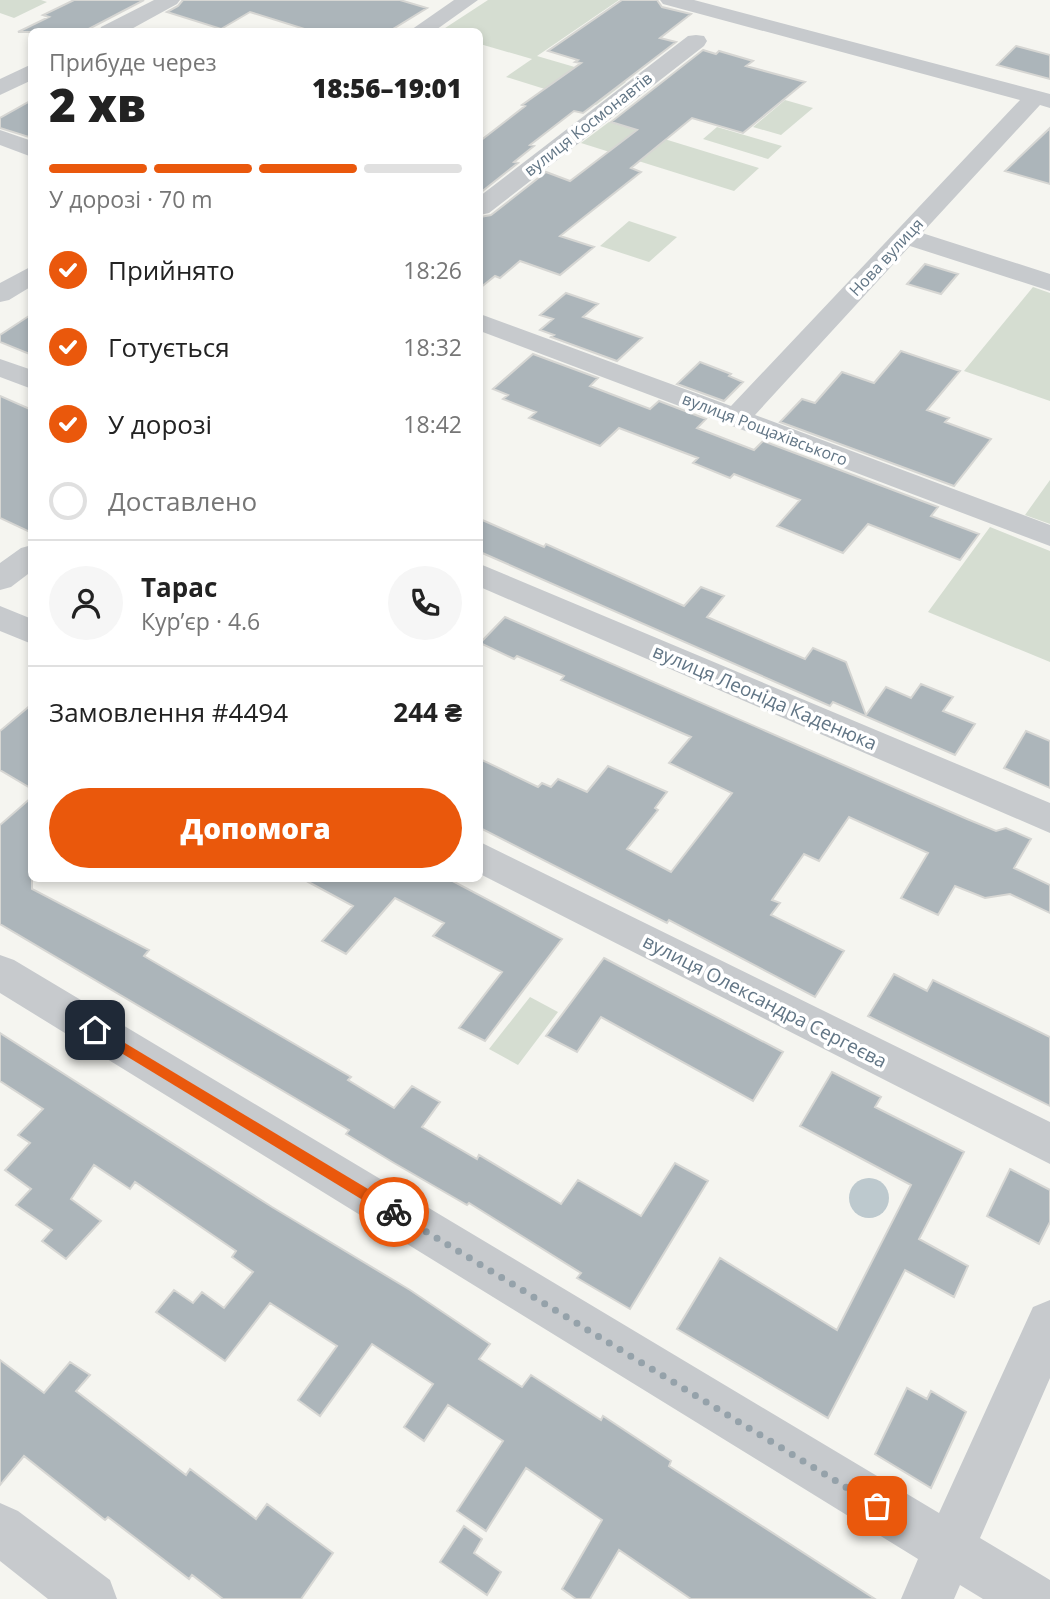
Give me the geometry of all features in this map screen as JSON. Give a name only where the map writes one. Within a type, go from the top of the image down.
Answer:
[{"type":"street","points":[[117,28],[170,0]]},
{"type":"street","points":[[424,28],[468,0]]},
{"type":"street","name":"Нова вулиця","points":[[670,0],[1043,99]]},
{"type":"street","name":"вулиця Космонавтів","points":[[483,206],[696,41]]},
{"type":"street","points":[[0,88],[28,73]]},
{"type":"street","name":"Нова вулиця","points":[[736,418],[905,236],[1043,99]]},
{"type":"street","points":[[0,137],[28,148]]},
{"type":"street","points":[[905,236],[1050,282]]},
{"type":"street","points":[[0,294],[28,276]]},
{"type":"street","name":"вулиця Рощахівського","points":[[483,324],[1050,536]]},
{"type":"street","points":[[0,368],[28,379]]},
{"type":"street","points":[[0,579],[28,558]]},
{"type":"street","name":"вулиця Леоніда Каденюка","points":[[483,576],[1050,819]]},
{"type":"street","points":[[0,617],[28,631]]},
{"type":"street","name":"вулиця Олександра Сергеєва","points":[[483,860],[1050,1144]]},
{"type":"street","points":[[0,972],[1032,1599]]},
{"type":"street","points":[[927,1599],[1050,1323]]},
{"type":"street","points":[[0,1528],[91,1599]]},
{"type":"shaded area","points":[[0,0],[47,2],[14,18],[0,13]]},
{"type":"shaded area","points":[[488,0],[619,0],[537,56],[626,82],[596,105],[506,77],[532,59],[483,45],[483,28],[445,28]]},
{"type":"shaded area","points":[[785,100],[813,108],[781,135],[753,127]]},
{"type":"shaded area","points":[[609,122],[759,168],[734,191],[581,143]]},
{"type":"shaded area","points":[[717,127],[782,146],[768,159],[703,139]]},
{"type":"shaded area","points":[[629,221],[677,237],[649,262],[600,246]]},
{"type":"shaded area","points":[[1033,287],[1050,293],[1050,401],[964,371]]},
{"type":"shaded area","points":[[1050,480],[1050,524],[1025,515]]},
{"type":"shaded area","points":[[990,527],[1050,551],[1050,662],[928,612]]},
{"type":"shaded area","points":[[530,997],[558,1012],[518,1065],[489,1049]]},
{"type":"shaded area","points":[[869,1178],[877,1179],[883,1184],[888,1190],[888,1206],[883,1212],[877,1217],[869,1218],[861,1217],[855,1212],[850,1206],[849,1198],[850,1190],[855,1184],[861,1179]]},
{"type":"building","points":[[74,0],[144,0],[91,28],[28,28],[28,32],[18,32],[49,17],[43,15]]},
{"type":"building","points":[[183,0],[400,0],[427,8],[394,28],[301,28],[250,12],[223,28],[218,28],[167,12]]},
{"type":"building","points":[[622,0],[657,0],[662,7],[691,14],[660,38],[676,42],[583,113],[574,111],[530,145],[534,146],[514,162],[518,163],[483,191],[483,139],[525,106],[522,105],[581,63],[548,51]]},
{"type":"building","points":[[1016,46],[1050,55],[1050,79],[997,65]]},
{"type":"building","points":[[703,50],[716,54],[719,51],[753,61],[746,66],[805,82],[743,133],[692,118],[631,168],[641,172],[560,236],[594,247],[560,275],[520,261],[500,278],[495,276],[483,286],[483,216],[491,215],[546,172],[570,181],[637,130],[611,122]]},
{"type":"building","points":[[28,102],[28,137],[0,128],[0,118]]},
{"type":"building","points":[[1050,128],[1050,184],[1005,171]]},
{"type":"building","points":[[925,264],[958,274],[941,294],[907,284]]},
{"type":"building","points":[[566,293],[598,304],[583,317],[642,338],[617,361],[551,337],[554,335],[540,330],[553,319],[540,315]]},
{"type":"building","points":[[28,317],[28,353],[0,342],[0,335]]},
{"type":"building","points":[[901,351],[960,371],[927,410],[949,418],[945,422],[991,439],[954,486],[780,422],[802,399],[815,403],[842,372],[874,383]]},
{"type":"building","points":[[533,354],[598,378],[590,386],[650,409],[659,401],[706,419],[697,428],[754,450],[763,441],[938,507],[931,516],[979,534],[960,560],[868,524],[843,553],[777,526],[800,500],[734,474],[730,478],[693,463],[698,458],[619,428],[600,446],[529,418],[536,412],[503,399],[508,395],[493,389]]},
{"type":"building","points":[[700,362],[731,374],[729,376],[743,382],[724,401],[677,384]]},
{"type":"building","points":[[0,396],[28,408],[28,531],[0,518]]},
{"type":"building","points":[[483,520],[544,547],[546,544],[684,606],[701,587],[724,596],[707,617],[805,659],[813,648],[846,662],[866,715],[886,687],[911,698],[921,684],[953,697],[943,711],[975,724],[955,755],[833,702],[830,706],[483,553]]},
{"type":"building","points":[[505,617],[967,819],[996,831],[1006,828],[1031,839],[1014,868],[1050,885],[1050,913],[1010,894],[985,898],[955,886],[938,915],[901,898],[928,853],[849,817],[819,861],[804,854],[772,900],[780,903],[771,915],[844,951],[815,997],[669,920],[667,923],[483,830],[483,760],[538,787],[542,783],[551,787],[558,779],[587,792],[608,766],[667,792],[655,808],[658,810],[627,849],[671,872],[732,793],[669,763],[691,737],[561,680],[564,676],[517,656],[514,659],[483,644],[483,640]]},
{"type":"building","points":[[28,707],[28,787],[0,770],[0,731]]},
{"type":"building","points":[[1026,731],[1050,741],[1050,788],[1004,768]]},
{"type":"building","points":[[28,800],[28,882],[32,882],[32,889],[149,950],[144,956],[351,1077],[348,1080],[394,1108],[412,1086],[440,1102],[422,1127],[477,1159],[479,1155],[561,1204],[578,1180],[641,1216],[675,1163],[708,1181],[630,1309],[577,1278],[581,1273],[469,1203],[467,1205],[394,1163],[346,1134],[349,1130],[0,924],[0,825]]},
{"type":"building","points":[[308,882],[455,882],[562,939],[485,1041],[459,1028],[502,972],[433,936],[444,923],[395,898],[346,954],[322,941],[353,906]]},
{"type":"building","points":[[604,958],[783,1052],[753,1101],[601,1017],[577,1052],[546,1036]]},
{"type":"building","points":[[894,974],[927,991],[933,980],[1050,1037],[1050,1106],[868,1016]]},
{"type":"building","points":[[0,1033],[272,1207],[410,1290],[490,1344],[479,1359],[522,1387],[531,1375],[601,1420],[603,1416],[671,1461],[669,1466],[875,1599],[691,1599],[619,1550],[590,1599],[576,1599],[562,1589],[602,1520],[526,1468],[486,1531],[457,1511],[503,1441],[448,1405],[424,1441],[404,1427],[433,1384],[372,1344],[320,1416],[298,1400],[337,1346],[270,1303],[225,1361],[156,1312],[174,1290],[193,1303],[202,1292],[224,1308],[253,1272],[232,1257],[236,1251],[135,1182],[130,1189],[94,1165],[71,1199],[101,1221],[66,1259],[42,1241],[52,1230],[16,1205],[31,1189],[5,1170],[30,1143],[18,1135],[43,1109],[0,1081]]},
{"type":"building","points":[[832,1072],[881,1097],[875,1107],[964,1152],[919,1239],[968,1266],[954,1297],[905,1270],[828,1418],[677,1329],[720,1258],[837,1330],[911,1185],[800,1126]]},
{"type":"building","points":[[1010,1169],[1050,1190],[1050,1222],[1039,1244],[987,1216]]},
{"type":"building","points":[[0,1360],[44,1393],[70,1362],[90,1375],[76,1391],[186,1475],[190,1469],[256,1519],[267,1504],[333,1553],[301,1599],[223,1599],[192,1575],[189,1579],[108,1517],[105,1520],[24,1456],[0,1485]]},
{"type":"building","points":[[907,1388],[927,1399],[931,1391],[966,1412],[931,1488],[875,1454]]},
{"type":"building","points":[[464,1526],[482,1539],[474,1553],[501,1572],[487,1595],[440,1562]]},
{"type":"way so far","points":[[394,1212],[877,1506]]},
{"type":"route","points":[[95,1030],[394,1212]]}]
